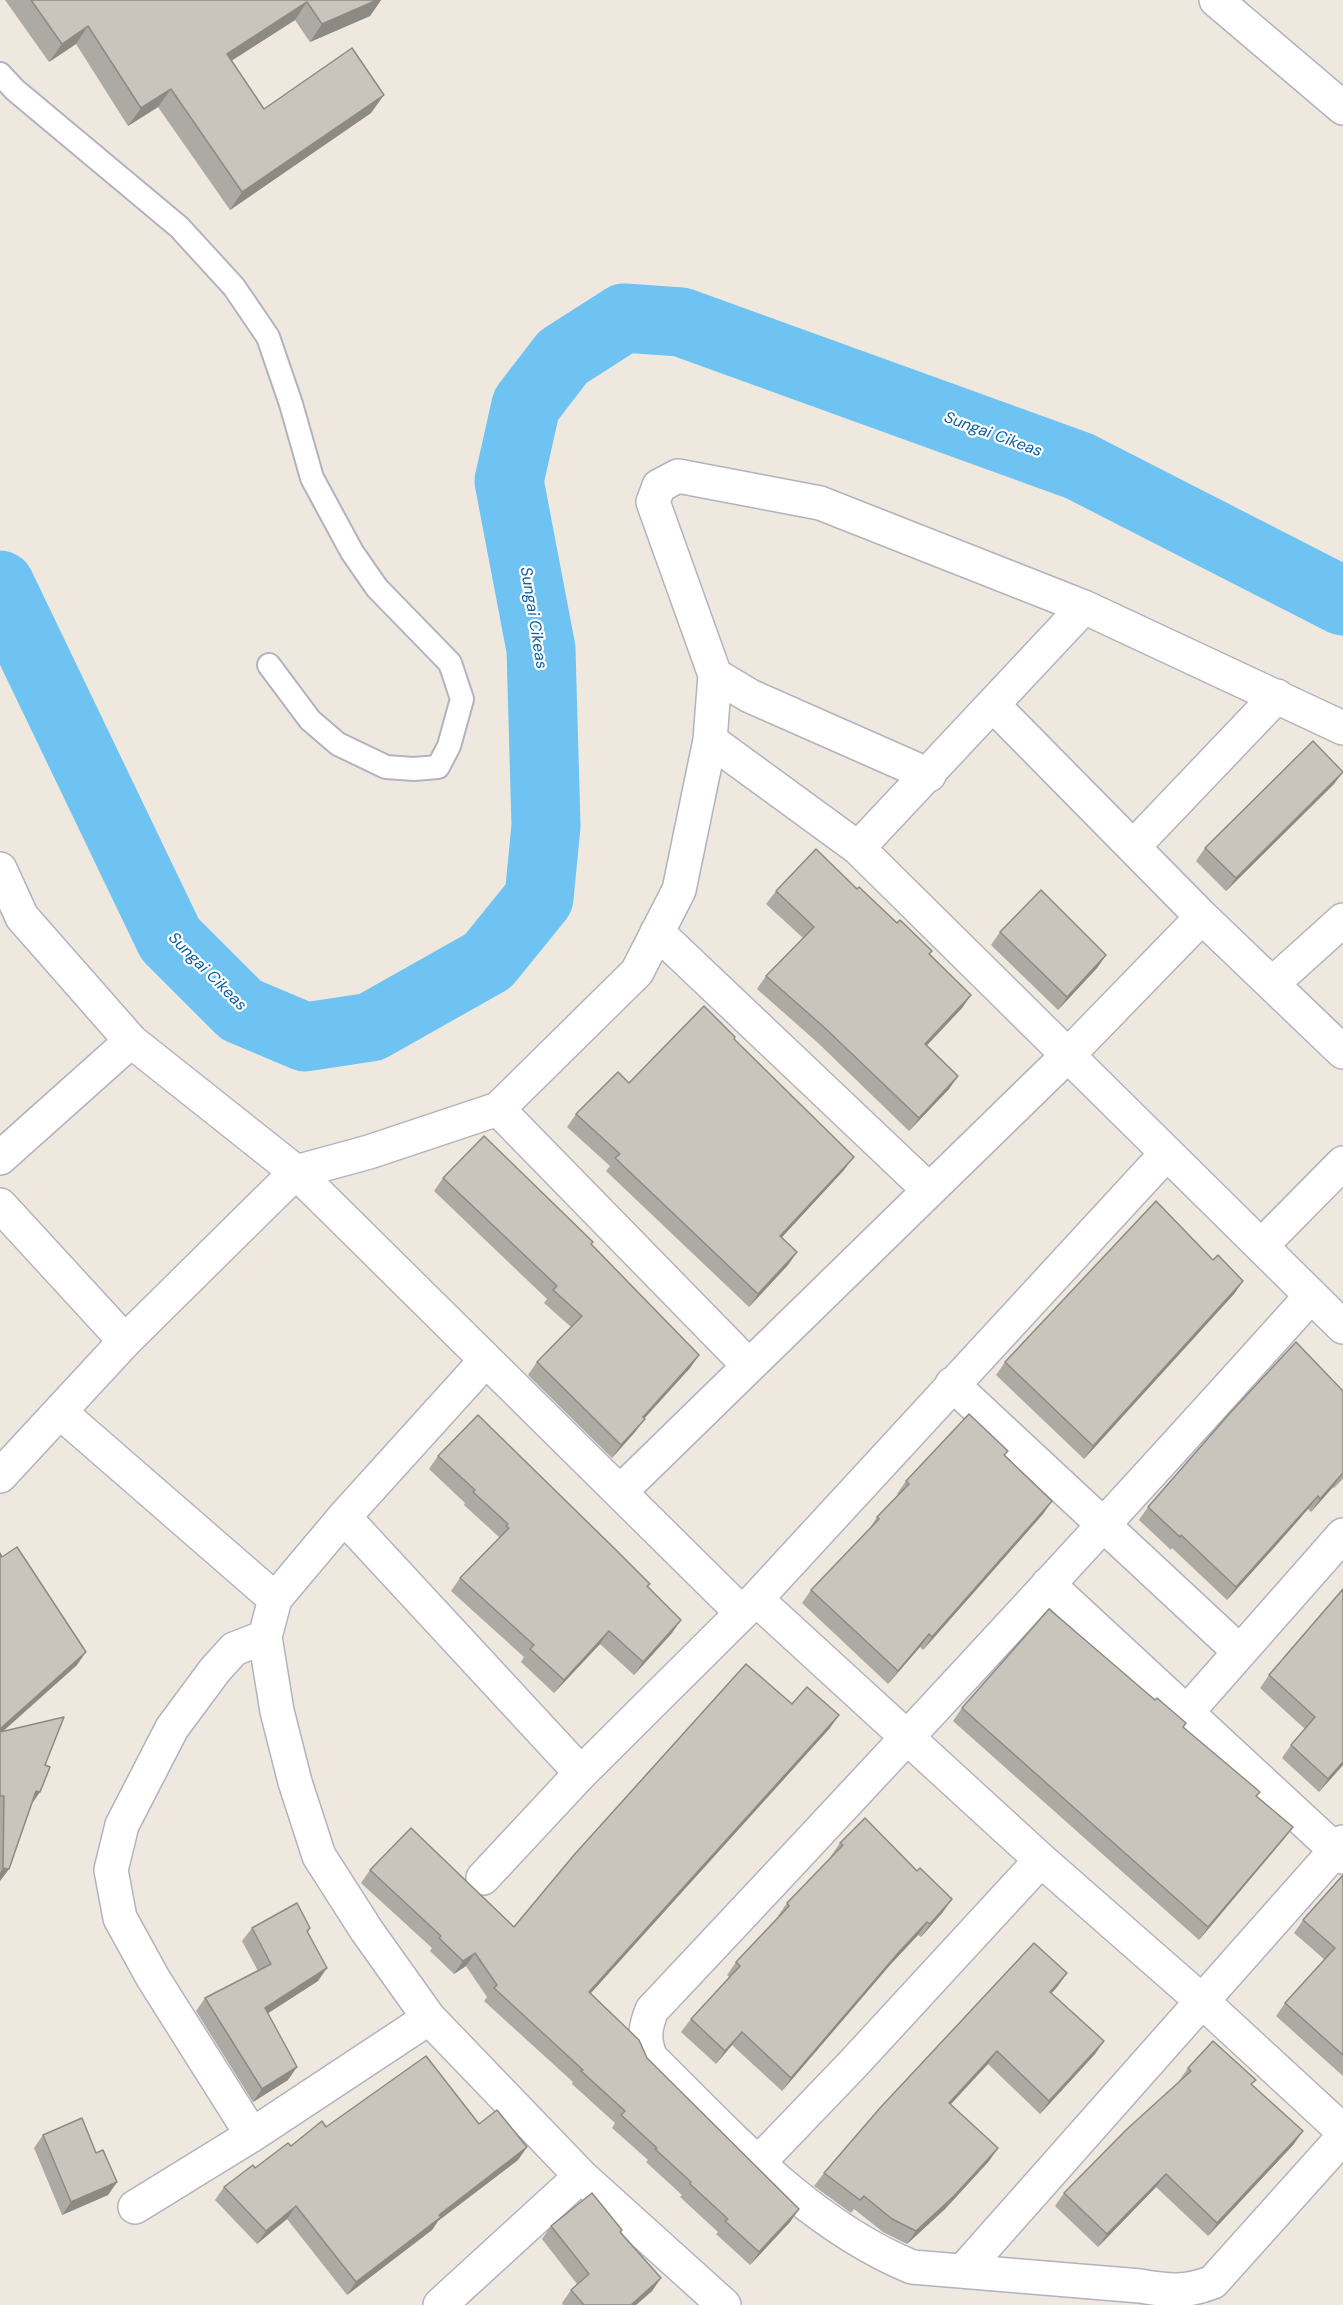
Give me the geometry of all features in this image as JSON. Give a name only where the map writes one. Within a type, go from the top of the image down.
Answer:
[{"type":"street","points":[[1216,0],[1343,108]]},
{"type":"street","points":[[0,1476],[125,1341],[296,1172],[369,1152],[498,1109],[637,972],[679,890],[710,740],[715,675],[653,502],[658,486],[678,476],[820,503],[1084,607],[1343,728]]},
{"type":"street","points":[[858,848],[1084,607]]},
{"type":"street","points":[[715,675],[750,696],[928,775]]},
{"type":"street","points":[[1133,847],[1278,696]]},
{"type":"street","points":[[993,705],[1202,917],[1343,1052]]},
{"type":"street","points":[[710,740],[858,848],[1343,1327]]},
{"type":"street","points":[[0,869],[22,917],[131,1041],[296,1172],[620,1492],[749,1606],[908,1739],[1041,1860],[1203,2002],[1343,2131]]},
{"type":"street","points":[[620,1492],[1068,1055],[1202,917]]},
{"type":"street","points":[[1272,984],[1343,920]]},
{"type":"street","points":[[657,932],[929,1190]]},
{"type":"street","points":[[0,1158],[131,1041]]},
{"type":"street","points":[[498,1109],[749,1366]]},
{"type":"street","points":[[483,1878],[581,1773],[749,1606],[1167,1153]]},
{"type":"street","points":[[1261,1246],[1343,1163]]},
{"type":"street","points":[[0,1205],[125,1341]]},
{"type":"street","points":[[1311,1296],[908,1739],[652,2010],[645,2031],[651,2058],[758,2163],[830,2222],[886,2256],[912,2267],[1140,2286],[1170,2292],[1194,2289],[1213,2282],[1343,2137]]},
{"type":"street","points":[[486,1360],[344,1517],[275,1599],[265,1637],[277,1711],[295,1782],[319,1856],[367,1931],[429,2018],[582,2176],[724,2305]]},
{"type":"street","points":[[952,1384],[1240,1652]]},
{"type":"street","points":[[60,1412],[275,1599]]},
{"type":"street","points":[[344,1517],[581,1773]]},
{"type":"street","points":[[1187,1712],[1343,1534]]},
{"type":"street","points":[[963,2271],[1341,1849],[1048,1584]]},
{"type":"street","points":[[252,2134],[153,1978],[120,1918],[111,1870],[122,1825],[172,1728],[214,1670],[234,1649],[265,1637]]},
{"type":"street","points":[[758,2163],[853,2064],[1041,1860]]},
{"type":"street","points":[[135,2207],[252,2134],[429,2018]]},
{"type":"street","points":[[440,2305],[582,2176]]},
{"type":"lane","points":[[0,74],[15,90],[179,227],[234,287],[268,337],[291,404],[312,478],[352,552],[377,588],[450,663],[462,699],[448,746],[438,767],[414,769],[386,767],[338,744],[310,720],[270,665]]},
{"type":"building","points":[[31,0],[377,0],[322,24],[307,2],[227,54],[264,109],[352,48],[384,95],[242,192],[171,89],[141,108],[88,26],[62,44]]},
{"type":"building","points":[[1313,741],[1343,772],[1236,878],[1205,848]]},
{"type":"building","points":[[816,849],[857,889],[859,887],[897,923],[900,920],[932,951],[929,954],[971,995],[925,1044],[958,1076],[919,1118],[826,1029],[766,976],[814,927],[776,891]]},
{"type":"building","points":[[1041,890],[1106,955],[1067,997],[1000,932]]},
{"type":"building","points":[[704,1006],[735,1037],[734,1039],[854,1157],[780,1236],[797,1252],[758,1294],[615,1158],[620,1154],[576,1114],[618,1072],[629,1083]]},
{"type":"building","points":[[484,1136],[593,1242],[591,1244],[699,1355],[621,1445],[537,1362],[582,1316],[553,1290],[557,1286],[443,1178]]},
{"type":"building","points":[[1156,1201],[1213,1260],[1218,1255],[1243,1281],[1093,1446],[1005,1362]]},
{"type":"building","points":[[1296,1342],[1343,1391],[1343,1475],[1320,1499],[1318,1496],[1236,1587],[1148,1507]]},
{"type":"building","points":[[969,1414],[1008,1451],[1004,1455],[1052,1501],[932,1637],[929,1634],[898,1671],[811,1590],[879,1519],[877,1517],[909,1484],[906,1481]]},
{"type":"building","points":[[478,1415],[650,1584],[647,1586],[681,1620],[643,1662],[609,1631],[564,1680],[530,1649],[534,1645],[460,1578],[509,1528],[506,1526],[508,1524],[473,1492],[475,1490],[438,1456]]},
{"type":"building","points":[[17,1547],[86,1652],[0,1729],[0,1553],[2,1557]]},
{"type":"building","points":[[1343,1589],[1343,1762],[1328,1779],[1291,1745],[1315,1717],[1269,1675]]},
{"type":"building","points":[[1049,1609],[1155,1700],[1157,1698],[1186,1723],[1183,1727],[1260,1792],[1256,1796],[1293,1827],[1208,1927],[962,1708]]},
{"type":"building","points":[[746,1664],[792,1704],[807,1687],[839,1715],[589,1992],[639,2040],[647,2058],[799,2209],[759,2252],[725,2221],[728,2219],[621,2115],[625,2111],[494,1988],[497,1985],[475,1953],[463,1961],[439,1938],[441,1936],[370,1870],[411,1828],[514,1927],[574,1855]]},
{"type":"building","points":[[64,1717],[45,1765],[50,1767],[40,1792],[36,1791],[9,1869],[3,1868],[4,1796],[0,1796],[0,1732]]},
{"type":"building","points":[[865,1818],[917,1871],[920,1868],[952,1899],[930,1924],[927,1922],[899,1952],[791,2078],[742,2032],[725,2051],[691,2019],[740,1966],[736,1962],[789,1906],[787,1903],[843,1845],[840,1843]]},
{"type":"building","points":[[1343,1875],[1343,2055],[1285,2003],[1335,1948],[1303,1920]]},
{"type":"building","points":[[297,1903],[310,1928],[307,1931],[327,1968],[265,2008],[297,2067],[262,2089],[205,1998],[271,1964],[252,1928]]},
{"type":"building","points":[[1034,1943],[1067,1973],[1050,1992],[1104,2041],[1049,2101],[997,2051],[949,2103],[998,2148],[954,2196],[916,2231],[892,2219],[864,2196],[860,2200],[824,2173],[880,2108]]},
{"type":"building","points":[[1213,2041],[1256,2080],[1251,2084],[1303,2131],[1217,2223],[1166,2174],[1107,2234],[1064,2193],[1126,2130],[1191,2071],[1188,2068]]},
{"type":"building","points":[[426,2056],[479,2124],[497,2110],[527,2147],[356,2282],[296,2206],[266,2231],[224,2187],[253,2165],[255,2168],[288,2143],[291,2146],[322,2121],[326,2127]]},
{"type":"building","points":[[82,2118],[96,2153],[103,2150],[117,2182],[71,2202],[43,2135]]},
{"type":"building","points":[[592,2193],[622,2230],[620,2232],[661,2278],[631,2305],[584,2305],[571,2290],[589,2274],[551,2226]]},
{"type":"waterway","name":"Sungai Cikeas","points":[[0,585],[170,939],[241,1010],[305,1037],[371,1027],[488,961],[539,898],[546,826],[541,649],[509,481],[526,405],[563,357],[624,318],[681,322],[1079,466],[1343,601]]}]
